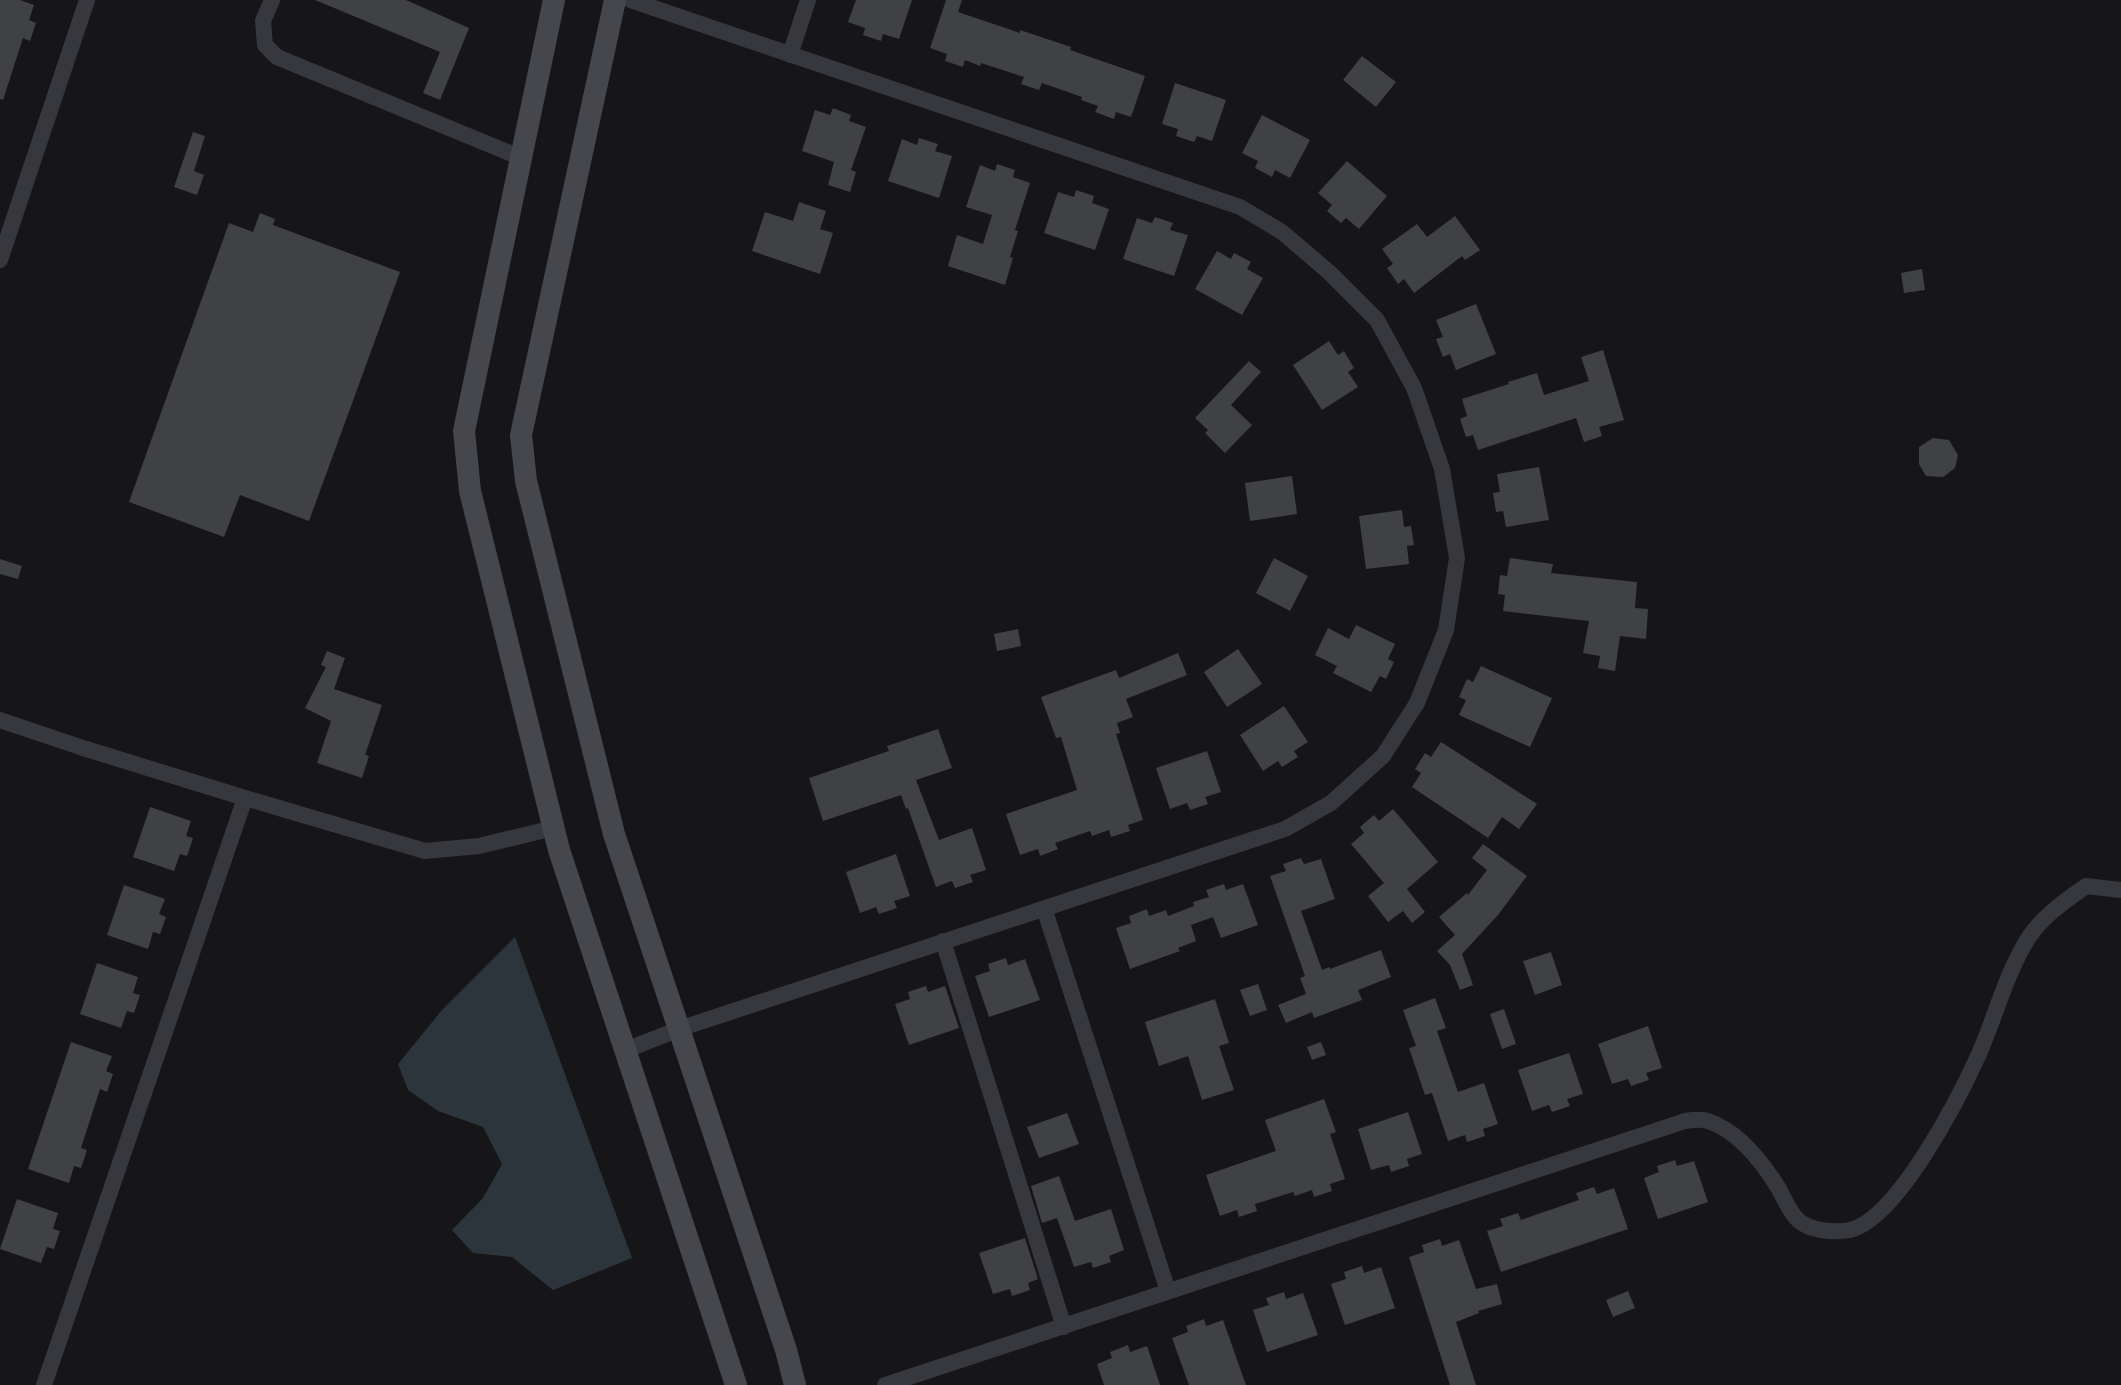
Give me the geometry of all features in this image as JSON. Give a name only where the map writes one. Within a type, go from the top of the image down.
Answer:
[{"type":"street","points":[[0,261],[87,0]]},
{"type":"street","points":[[272,0],[263,21],[265,45],[277,57],[522,158]]},
{"type":"street","points":[[555,0],[464,431],[470,491],[559,850],[736,1385]]},
{"type":"street","points":[[615,0],[521,435],[526,482],[614,834],[786,1350],[795,1385]]},
{"type":"street","points":[[626,1050],[679,1029],[1285,829],[1331,803],[1383,756],[1417,703],[1446,630],[1456,558],[1442,469],[1414,388],[1377,320],[1330,273],[1282,232],[1240,207],[630,0]]},
{"type":"street","points":[[790,55],[808,0]]},
{"type":"street","points":[[0,720],[245,798],[425,851],[479,846],[554,828]]},
{"type":"street","points":[[44,1385],[245,798]]},
{"type":"street","points":[[885,1385],[1685,1120],[1707,1120],[1734,1136],[1768,1171],[1798,1220],[1822,1231],[1851,1230],[1878,1214],[1911,1174],[1948,1115],[1979,1053],[2006,983],[2030,937],[2057,906],[2086,886],[2121,890]]},
{"type":"street","points":[[1044,908],[1168,1291]]},
{"type":"street","points":[[943,941],[1064,1327]]},
{"type":"shaded area","points":[[515,937],[632,1258],[553,1290],[512,1257],[473,1253],[452,1230],[483,1198],[502,1164],[483,1127],[438,1111],[408,1090],[398,1064],[442,1010]]},
{"type":"building","points":[[0,0],[20,0],[34,5],[29,20],[36,23],[30,41],[23,38],[3,100],[0,99]]},
{"type":"building","points":[[315,0],[406,0],[469,28],[440,100],[423,93],[440,52]]},
{"type":"building","points":[[856,0],[912,0],[899,39],[883,34],[881,41],[863,35],[865,28],[848,22]]},
{"type":"building","points":[[946,0],[962,0],[958,12],[1071,47],[1070,50],[1145,76],[1131,117],[1116,112],[1114,119],[1095,112],[1098,106],[1081,100],[1082,97],[1042,83],[1039,90],[1021,84],[1024,77],[981,63],[980,66],[965,60],[963,67],[945,61],[947,54],[930,48]]},
{"type":"building","points":[[1362,56],[1396,82],[1376,107],[1343,80]]},
{"type":"building","points":[[1175,83],[1226,100],[1212,141],[1197,136],[1194,142],[1176,136],[1178,129],[1162,124]]},
{"type":"building","points":[[833,108],[851,115],[849,121],[866,127],[851,170],[856,172],[850,192],[828,185],[834,162],[802,151],[815,110],[830,115]]},
{"type":"building","points":[[1262,115],[1310,140],[1290,178],[1275,170],[1272,177],[1255,168],[1258,161],[1242,153]]},
{"type":"building","points":[[193,132],[205,136],[194,171],[204,175],[197,195],[174,187]]},
{"type":"building","points":[[919,138],[938,144],[935,151],[952,156],[939,198],[888,181],[902,139],[917,145]]},
{"type":"building","points":[[1347,161],[1387,196],[1359,229],[1346,218],[1341,223],[1327,211],[1332,205],[1318,193]]},
{"type":"building","points":[[997,164],[1015,170],[1013,177],[1030,183],[1015,230],[1018,231],[1005,285],[948,266],[957,235],[983,244],[992,215],[966,207],[980,165],[995,171]]},
{"type":"building","points":[[1076,190],[1094,196],[1092,203],[1109,209],[1095,250],[1044,233],[1058,192],[1074,197]]},
{"type":"building","points":[[799,202],[826,211],[820,229],[833,233],[820,274],[752,251],[765,212],[793,221]]},
{"type":"building","points":[[260,213],[275,219],[273,225],[400,272],[309,521],[240,495],[224,537],[129,502],[229,223],[253,232]]},
{"type":"building","points":[[1455,216],[1480,250],[1465,260],[1462,256],[1414,293],[1404,279],[1398,284],[1387,268],[1393,264],[1382,249],[1417,224],[1427,237]]},
{"type":"building","points":[[1155,217],[1173,223],[1170,230],[1188,235],[1174,276],[1123,259],[1137,218],[1152,223]]},
{"type":"building","points":[[1217,251],[1231,259],[1234,253],[1251,262],[1247,269],[1263,278],[1242,315],[1195,289]]},
{"type":"building","points":[[1922,269],[1925,290],[1904,293],[1901,273]]},
{"type":"building","points":[[1476,304],[1496,354],[1456,370],[1450,354],[1443,357],[1436,339],[1443,337],[1436,320]]},
{"type":"building","points":[[1329,341],[1338,355],[1344,351],[1354,368],[1348,372],[1358,387],[1322,410],[1293,365]]},
{"type":"building","points":[[1603,350],[1624,420],[1599,427],[1602,436],[1584,442],[1576,418],[1478,450],[1473,435],[1466,437],[1460,419],[1467,416],[1462,399],[1537,373],[1544,395],[1589,381],[1581,357]]},
{"type":"building","points":[[1249,361],[1261,372],[1231,405],[1252,425],[1225,453],[1205,433],[1208,430],[1195,418]]},
{"type":"building","points":[[1933,438],[1949,440],[1958,455],[1955,468],[1943,477],[1926,476],[1919,464],[1919,447]]},
{"type":"building","points":[[1539,467],[1549,520],[1506,527],[1503,511],[1496,512],[1493,493],[1500,492],[1497,474]]},
{"type":"building","points":[[1292,476],[1297,514],[1250,521],[1245,483]]},
{"type":"building","points":[[1402,510],[1404,527],[1411,526],[1414,545],[1407,546],[1409,564],[1366,569],[1359,516]]},
{"type":"building","points":[[1274,558],[1308,576],[1290,611],[1256,593]]},
{"type":"building","points":[[1510,558],[1553,564],[1551,573],[1637,582],[1635,608],[1648,609],[1646,639],[1620,636],[1615,671],[1598,668],[1600,656],[1583,653],[1589,621],[1503,611],[1505,595],[1498,594],[1500,575],[1507,576]]},
{"type":"building","points":[[0,559],[22,566],[18,579],[0,574]]},
{"type":"building","points":[[1356,625],[1395,644],[1388,659],[1394,662],[1386,679],[1380,676],[1371,692],[1333,673],[1337,666],[1315,655],[1328,628],[1349,639]]},
{"type":"building","points":[[1018,629],[1021,646],[997,651],[994,634]]},
{"type":"building","points":[[1238,649],[1262,684],[1227,707],[1204,672]]},
{"type":"building","points":[[327,651],[345,658],[334,689],[382,705],[365,755],[369,756],[362,778],[317,763],[331,721],[305,708],[326,667],[321,665]]},
{"type":"building","points":[[1178,653],[1187,675],[1126,699],[1133,717],[1117,723],[1120,733],[1116,734],[1143,820],[1128,825],[1130,831],[1111,837],[1109,830],[1092,836],[1090,831],[1055,843],[1058,849],[1040,856],[1038,849],[1020,855],[1006,814],[1077,790],[1061,737],[1056,738],[1041,697],[1116,670],[1119,678]]},
{"type":"building","points":[[1481,666],[1552,698],[1530,747],[1459,715],[1466,700],[1459,697],[1467,679],[1473,682]]},
{"type":"building","points":[[1284,706],[1308,742],[1294,751],[1298,757],[1282,767],[1278,761],[1263,771],[1240,735]]},
{"type":"building","points":[[938,729],[952,768],[916,780],[939,840],[972,828],[986,870],[970,875],[973,882],[955,888],[952,881],[936,887],[908,808],[906,809],[901,795],[823,821],[809,778],[889,751],[887,746]]},
{"type":"building","points":[[1441,742],[1537,804],[1519,829],[1502,817],[1488,838],[1412,787],[1421,773],[1415,769],[1425,753],[1431,757]]},
{"type":"building","points":[[1207,751],[1221,792],[1205,797],[1208,804],[1190,810],[1187,803],[1170,809],[1156,768]]},
{"type":"building","points":[[150,807],[191,821],[186,836],[193,838],[187,856],[180,854],[174,871],[133,857]]},
{"type":"building","points":[[1393,809],[1438,862],[1407,889],[1425,912],[1412,923],[1403,911],[1388,922],[1368,896],[1384,883],[1351,844],[1364,833],[1360,827],[1374,815],[1379,821]]},
{"type":"building","points":[[1483,844],[1527,876],[1498,915],[1462,954],[1473,985],[1460,990],[1450,965],[1437,951],[1455,935],[1439,917],[1467,893],[1468,895],[1487,870],[1472,858]]},
{"type":"building","points":[[896,854],[910,896],[894,901],[897,908],[879,914],[876,907],[860,913],[846,872]]},
{"type":"building","points":[[1301,858],[1304,864],[1321,859],[1335,899],[1301,911],[1322,970],[1381,950],[1391,977],[1358,990],[1362,1000],[1314,1018],[1312,1012],[1286,1023],[1278,1005],[1306,994],[1300,978],[1305,976],[1270,876],[1286,871],[1283,864]]},
{"type":"building","points":[[1224,884],[1226,890],[1243,884],[1258,925],[1221,938],[1213,917],[1191,925],[1196,941],[1178,948],[1180,951],[1130,969],[1116,928],[1131,923],[1129,916],[1147,909],[1149,916],[1166,910],[1168,916],[1194,906],[1193,902],[1209,897],[1206,890]]},
{"type":"building","points":[[124,885],[165,899],[159,914],[166,917],[160,934],[153,932],[148,949],[107,935]]},
{"type":"building","points":[[1551,952],[1562,985],[1535,995],[1523,961]]},
{"type":"building","points":[[1006,958],[1008,965],[1025,959],[1040,1000],[989,1017],[975,976],[990,971],[988,964]]},
{"type":"building","points":[[97,963],[138,977],[133,993],[140,995],[134,1013],[127,1011],[121,1028],[80,1014]]},
{"type":"building","points":[[1258,984],[1267,1010],[1250,1016],[1240,990]]},
{"type":"building","points":[[926,986],[928,992],[945,986],[959,1028],[909,1045],[895,1004],[910,999],[908,992]]},
{"type":"building","points":[[1435,998],[1446,1028],[1437,1031],[1458,1092],[1484,1083],[1498,1124],[1483,1129],[1485,1136],[1467,1142],[1465,1135],[1448,1141],[1432,1093],[1425,1095],[1409,1048],[1416,1046],[1403,1010]]},
{"type":"building","points":[[1215,999],[1229,1043],[1219,1046],[1234,1090],[1202,1100],[1188,1056],[1159,1066],[1145,1022]]},
{"type":"building","points":[[1504,1009],[1516,1044],[1502,1049],[1490,1014]]},
{"type":"building","points":[[1648,1026],[1662,1068],[1646,1073],[1649,1080],[1631,1086],[1628,1079],[1612,1084],[1598,1044]]},
{"type":"building","points":[[71,1042],[112,1056],[106,1071],[113,1074],[107,1092],[100,1089],[81,1148],[87,1150],[81,1168],[74,1166],[69,1183],[28,1169]]},
{"type":"building","points":[[1321,1042],[1326,1055],[1312,1060],[1307,1047]]},
{"type":"building","points":[[1569,1053],[1583,1094],[1567,1099],[1570,1106],[1552,1112],[1549,1105],[1532,1111],[1518,1070]]},
{"type":"building","points":[[1324,1099],[1336,1132],[1330,1134],[1345,1179],[1330,1184],[1332,1191],[1314,1197],[1312,1190],[1295,1196],[1293,1192],[1255,1204],[1257,1211],[1239,1217],[1237,1210],[1220,1216],[1206,1175],[1276,1151],[1265,1120]]},
{"type":"building","points":[[1408,1112],[1422,1154],[1407,1159],[1409,1166],[1391,1172],[1389,1165],[1371,1170],[1358,1129]]},
{"type":"building","points":[[1067,1113],[1079,1144],[1039,1158],[1027,1127]]},
{"type":"building","points":[[1675,1160],[1677,1166],[1694,1161],[1708,1202],[1658,1219],[1644,1178],[1659,1172],[1657,1166]]},
{"type":"building","points":[[1059,1176],[1075,1221],[1111,1209],[1124,1250],[1109,1256],[1111,1262],[1093,1268],[1091,1262],[1074,1267],[1057,1218],[1042,1223],[1031,1186]]},
{"type":"building","points":[[1594,1187],[1597,1194],[1614,1188],[1628,1229],[1501,1272],[1487,1231],[1503,1226],[1500,1219],[1518,1213],[1521,1220],[1579,1200],[1576,1193]]},
{"type":"building","points":[[17,1199],[58,1213],[53,1229],[60,1231],[54,1249],[47,1247],[41,1263],[0,1249]]},
{"type":"building","points":[[1025,1238],[1038,1279],[1028,1283],[1030,1290],[1012,1296],[1010,1289],[993,1294],[979,1253]]},
{"type":"building","points":[[1440,1239],[1442,1246],[1459,1240],[1476,1289],[1497,1284],[1502,1304],[1478,1311],[1479,1313],[1456,1322],[1476,1385],[1450,1385],[1409,1257],[1424,1252],[1422,1245]]},
{"type":"building","points":[[1362,1266],[1364,1273],[1381,1267],[1395,1308],[1345,1325],[1331,1284],[1346,1279],[1344,1272]]},
{"type":"building","points":[[1628,1291],[1635,1308],[1613,1317],[1606,1300]]},
{"type":"building","points":[[1284,1292],[1286,1299],[1303,1293],[1318,1335],[1267,1352],[1253,1310],[1269,1305],[1266,1298]]},
{"type":"building","points":[[1204,1319],[1206,1326],[1223,1320],[1246,1385],[1189,1385],[1172,1338],[1188,1332],[1186,1326]]},
{"type":"building","points":[[1128,1345],[1130,1352],[1147,1346],[1160,1385],[1104,1385],[1097,1364],[1112,1358],[1110,1352]]}]
